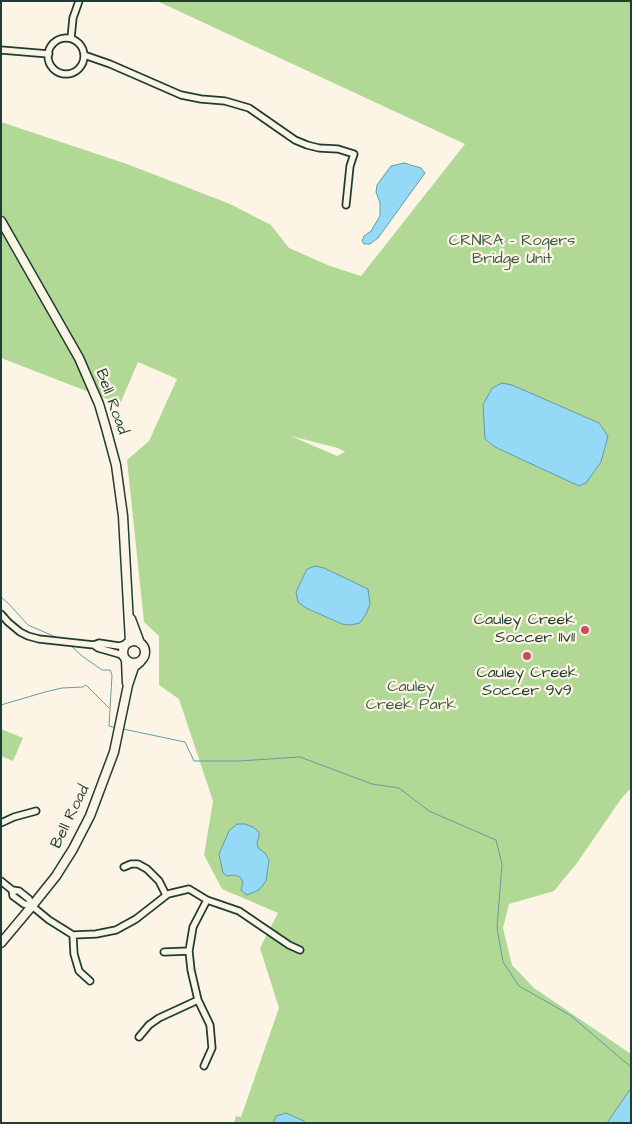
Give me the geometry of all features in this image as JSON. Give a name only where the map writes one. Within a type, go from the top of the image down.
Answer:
[{"type":"street","points":[[71,38],[73,18],[79,1]]},
{"type":"street","points":[[71,38],[77,41],[84,50],[84,61],[75,72],[68,74],[56,71],[49,60],[50,49],[58,39],[71,38]]},
{"type":"street","points":[[1,50],[49,54]]},
{"type":"street","points":[[84,55],[110,64],[181,95],[225,101],[249,108],[282,133],[307,146],[338,149],[354,154],[350,166],[346,205]]},
{"type":"street","name":"Bell Road","points":[[1,221],[83,366],[99,404],[112,445],[123,516],[128,612],[128,643],[124,650],[128,685]]},
{"type":"street","name":"Bell Road","points":[[1,943],[56,876],[90,816],[114,752],[128,685],[134,667],[140,662],[145,652],[128,612]]},
{"type":"street","points":[[1,614],[20,632],[28,636],[94,645],[119,654],[132,663],[140,662]]},
{"type":"street","points":[[94,645],[99,642],[119,646],[128,643],[140,643]]},
{"type":"street","points":[[1,823],[36,811]]},
{"type":"street","points":[[124,867],[138,864],[147,869],[159,880],[166,895]]},
{"type":"street","points":[[1,881],[12,890],[13,896],[24,904],[32,906],[49,920],[73,935],[96,934],[116,930],[136,918],[166,895],[189,890],[207,900],[239,912],[289,945],[300,950]]},
{"type":"street","points":[[204,1066],[212,1048],[210,1025],[198,1000],[189,951],[193,927],[207,900]]},
{"type":"street","points":[[73,935],[74,954],[79,971],[90,981]]},
{"type":"street","points":[[164,952],[189,951]]},
{"type":"street","points":[[139,1038],[159,1018],[198,1000]]},
{"type":"green space","name":"Cauley Creek Park","points":[[157,1],[631,1],[631,788],[621,799],[577,863],[554,891],[509,904],[503,928],[512,965],[534,988],[631,1054],[631,1099],[615,1123],[234,1123],[236,1116],[241,1117],[279,1008],[260,948],[278,913],[222,889],[204,855],[213,801],[179,699],[159,685],[159,636],[144,622],[127,460],[149,441],[177,379],[138,362],[120,404],[1,358],[1,122],[127,164],[230,204],[271,225],[289,248],[330,266],[361,276],[465,144]],"holes":[[[291,436],[338,448],[345,452],[337,456]]]},
{"type":"green space","points":[[1,729],[23,738],[13,761],[1,756]]},
{"type":"water","points":[[404,163],[421,168],[425,173],[378,238],[370,244],[364,244],[362,241],[364,236],[371,231],[380,216],[380,203],[376,192],[377,185],[391,166]]},
{"type":"water","points":[[502,383],[512,385],[599,423],[608,436],[601,462],[586,483],[579,486],[495,447],[485,439],[483,405],[492,388]]},
{"type":"water","points":[[315,566],[324,568],[368,589],[370,604],[360,623],[342,624],[306,608],[298,602],[296,592],[307,569]]},
{"type":"water","points":[[237,824],[245,824],[259,832],[258,848],[265,853],[269,860],[266,881],[259,890],[247,895],[241,890],[243,882],[240,877],[234,875],[227,876],[223,873],[219,854],[229,831]]},
{"type":"water","points":[[631,1088],[631,1123],[607,1123]]},
{"type":"water","points":[[286,1113],[305,1123],[273,1123],[276,1116]]},
{"type":"waterway","points":[[1,597],[28,625],[58,638]]},
{"type":"waterway","points":[[70,645],[102,670],[110,670],[112,675],[109,726],[117,728]]},
{"type":"waterway","points":[[1,705],[45,692],[86,685],[109,708]]},
{"type":"waterway","points":[[123,729],[185,742],[194,761],[239,761],[300,757],[372,784],[399,788],[429,811],[496,840],[502,864],[497,928],[503,962],[519,986],[570,1015],[631,1067]]},
{"type":"place","name":"Cauley Creek Soccer 11v11","points":[[585,630]]},
{"type":"place","name":"Cauley Creek Soccer 9v9","points":[[527,656]]},
{"type":"park label","name":"CRNRA - Rogers Bridge Unit","points":[[512,251]]}]
